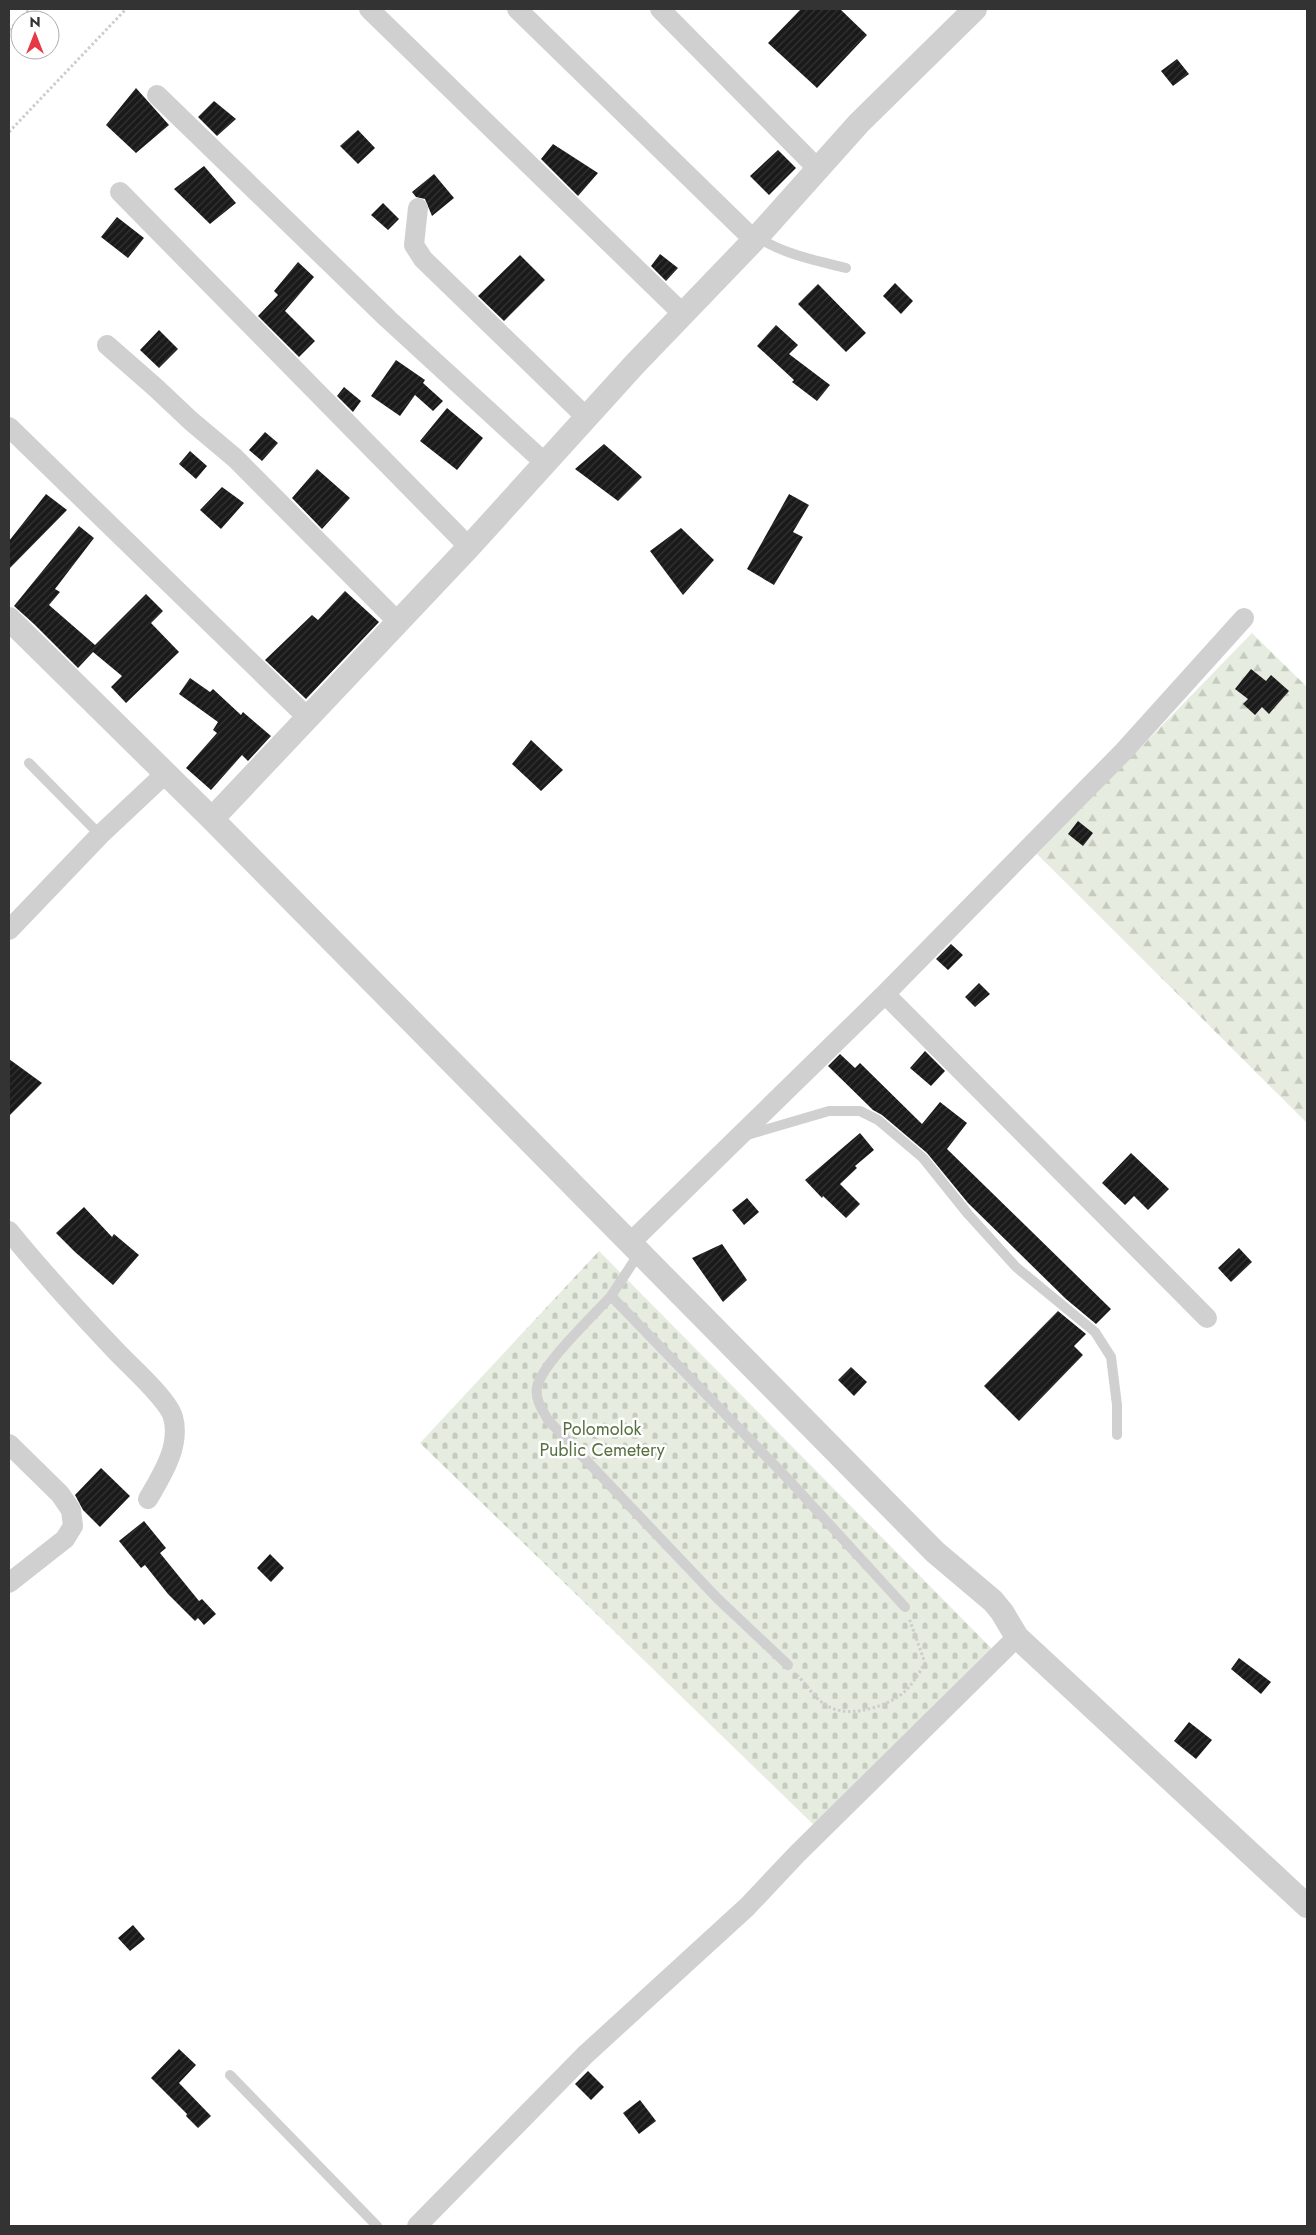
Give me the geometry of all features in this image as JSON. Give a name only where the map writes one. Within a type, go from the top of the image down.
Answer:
[{"type":"street","points":[[369,9],[683,314]]},
{"type":"street","points":[[517,9],[755,239]]},
{"type":"street","points":[[660,9],[818,169]]},
{"type":"street","points":[[212,819],[469,547],[586,417],[755,239],[859,123],[975,9]]},
{"type":"street","points":[[157,95],[388,319],[545,463]]},
{"type":"street","points":[[120,192],[469,547]]},
{"type":"street","points":[[418,208],[414,245],[423,259],[586,417]]},
{"type":"street","points":[[107,345],[191,421],[236,458],[398,622]]},
{"type":"street","points":[[9,427],[307,717]]},
{"type":"street","points":[[636,1247],[734,1140],[885,994],[1124,751],[1244,618]]},
{"type":"street","points":[[9,619],[212,819],[935,1552],[993,1601],[1017,1636],[1307,1906]]},
{"type":"street","points":[[9,930],[100,835],[166,773]]},
{"type":"street","points":[[885,994],[1207,1318]]},
{"type":"street","points":[[9,1231],[80,1313],[161,1399],[172,1416],[175,1435],[168,1465],[148,1499]]},
{"type":"street","points":[[9,1444],[60,1494],[71,1510],[73,1526],[65,1539],[9,1583]]},
{"type":"street","points":[[417,2226],[585,2055],[747,1906],[1017,1636]]},
{"type":"lane","points":[[755,239],[794,256],[846,268]]},
{"type":"lane","points":[[29,763],[100,835]]},
{"type":"lane","points":[[734,1140],[830,1111],[860,1111],[878,1120],[923,1158],[968,1214],[1016,1267],[1095,1332],[1111,1357],[1117,1405],[1117,1435]]},
{"type":"lane","points":[[636,1247],[611,1296],[543,1371],[537,1388],[538,1402],[548,1420],[704,1584],[788,1665]]},
{"type":"lane","points":[[611,1296],[794,1486],[905,1607]]},
{"type":"lane","points":[[230,2075],[377,2226]]},
{"type":"path","points":[[9,30],[30,9]]},
{"type":"path","points":[[9,132],[126,9]]},
{"type":"path","points":[[788,1665],[826,1706],[846,1711],[868,1709],[897,1698],[915,1680],[925,1663],[905,1607]]},
{"type":"green space","points":[[1252,633],[1307,687],[1307,1123],[1037,854]]},
{"type":"green space","name":"Polomolok Public Cemetery","points":[[599,1251],[998,1655],[818,1829],[420,1443]]},
{"type":"building","points":[[801,9],[840,9],[867,35],[817,88],[768,43]]},
{"type":"building","points":[[1177,59],[1189,74],[1173,86],[1161,71]]},
{"type":"building","points":[[136,88],[169,125],[136,153],[106,125]]},
{"type":"building","points":[[214,101],[236,119],[217,136],[198,117]]},
{"type":"building","points":[[358,130],[375,148],[358,164],[340,146]]},
{"type":"building","points":[[553,144],[598,173],[578,196],[541,159]]},
{"type":"building","points":[[778,150],[796,168],[769,195],[750,176]]},
{"type":"building","points":[[204,166],[236,203],[210,224],[174,189]]},
{"type":"building","points":[[434,174],[454,198],[432,216],[425,199],[416,197],[412,192]]},
{"type":"building","points":[[383,203],[399,219],[388,230],[371,215]]},
{"type":"building","points":[[117,217],[144,238],[128,258],[101,237]]},
{"type":"building","points":[[660,254],[678,268],[666,281],[651,266]]},
{"type":"building","points":[[520,255],[545,280],[504,321],[478,296]]},
{"type":"building","points":[[298,262],[314,277],[285,311],[315,341],[299,357],[258,316],[278,295],[274,291]]},
{"type":"building","points":[[895,283],[913,301],[901,314],[883,296]]},
{"type":"building","points":[[818,284],[866,333],[846,352],[798,304]]},
{"type":"building","points":[[776,325],[798,345],[789,354],[830,385],[817,401],[792,382],[794,380],[757,346]]},
{"type":"building","points":[[159,330],[178,349],[159,368],[140,350]]},
{"type":"building","points":[[396,360],[425,380],[423,383],[443,401],[433,411],[415,395],[400,416],[371,396]]},
{"type":"building","points":[[344,387],[361,401],[353,412],[337,396]]},
{"type":"building","points":[[447,408],[483,438],[457,470],[420,441]]},
{"type":"building","points":[[265,432],[278,443],[262,461],[249,450]]},
{"type":"building","points":[[604,444],[642,477],[618,501],[575,469]]},
{"type":"building","points":[[190,451],[207,466],[196,479],[179,464]]},
{"type":"building","points":[[317,469],[350,498],[322,529],[292,498]]},
{"type":"building","points":[[222,487],[244,503],[221,529],[200,510]]},
{"type":"building","points":[[46,494],[67,510],[9,569],[9,541]]},
{"type":"building","points":[[789,494],[809,505],[793,532],[803,537],[774,585],[747,569]]},
{"type":"building","points":[[79,526],[94,538],[55,589],[60,592],[49,605],[95,645],[146,594],[163,611],[151,623],[179,652],[126,703],[111,687],[122,676],[93,652],[78,668],[14,606]]},
{"type":"building","points":[[681,528],[714,560],[683,595],[650,551]]},
{"type":"building","points":[[345,591],[379,622],[306,699],[265,660],[312,615],[318,620]]},
{"type":"building","points":[[1251,669],[1266,681],[1271,675],[1289,691],[1269,714],[1262,707],[1255,715],[1243,704],[1248,699],[1235,689]]},
{"type":"building","points":[[190,678],[210,692],[213,689],[241,715],[243,712],[271,736],[248,761],[242,755],[211,790],[186,768],[217,733],[213,730],[218,722],[179,694]]},
{"type":"building","points":[[531,740],[563,770],[541,791],[512,764]]},
{"type":"building","points":[[1078,821],[1093,833],[1083,846],[1068,834]]},
{"type":"building","points":[[951,944],[963,955],[948,970],[936,959]]},
{"type":"building","points":[[979,983],[990,994],[975,1007],[965,997]]},
{"type":"building","points":[[925,1051],[945,1071],[931,1086],[910,1068]]},
{"type":"building","points":[[840,1054],[855,1068],[860,1063],[922,1124],[940,1102],[967,1123],[947,1149],[1111,1309],[1096,1324],[1066,1299],[968,1203],[927,1153],[882,1115],[873,1110],[828,1066]]},
{"type":"building","points":[[9,1059],[42,1083],[9,1116]]},
{"type":"building","points":[[860,1133],[874,1150],[855,1166],[857,1168],[840,1184],[860,1204],[846,1218],[823,1196],[822,1198],[805,1180]]},
{"type":"building","points":[[1131,1153],[1169,1189],[1148,1210],[1134,1196],[1125,1205],[1102,1183]]},
{"type":"building","points":[[747,1198],[759,1212],[744,1225],[732,1210]]},
{"type":"building","points":[[84,1207],[112,1237],[114,1234],[139,1255],[113,1285],[56,1233]]},
{"type":"building","points":[[722,1244],[747,1280],[723,1302],[692,1258]]},
{"type":"building","points":[[1239,1248],[1252,1262],[1231,1282],[1218,1268]]},
{"type":"building","points":[[1058,1311],[1086,1334],[1074,1346],[1083,1355],[1019,1421],[984,1386]]},
{"type":"building","points":[[851,1367],[867,1382],[854,1396],[838,1380]]},
{"type":"building","points":[[101,1468],[130,1496],[100,1527],[83,1510],[75,1495]]},
{"type":"building","points":[[144,1521],[166,1548],[160,1553],[199,1601],[202,1599],[216,1614],[204,1625],[198,1618],[195,1621],[168,1594],[145,1565],[141,1568],[119,1541]]},
{"type":"building","points":[[270,1554],[284,1568],[271,1582],[257,1568]]},
{"type":"building","points":[[1239,1658],[1271,1682],[1261,1694],[1231,1669]]},
{"type":"building","points":[[1189,1722],[1212,1740],[1196,1759],[1174,1741]]},
{"type":"building","points":[[133,1925],[145,1939],[130,1951],[118,1938]]},
{"type":"building","points":[[179,2049],[196,2065],[179,2083],[211,2116],[198,2128],[186,2116],[187,2114],[151,2078]]},
{"type":"building","points":[[588,2071],[604,2087],[591,2100],[575,2084]]},
{"type":"building","points":[[640,2100],[656,2121],[639,2134],[623,2113]]}]
